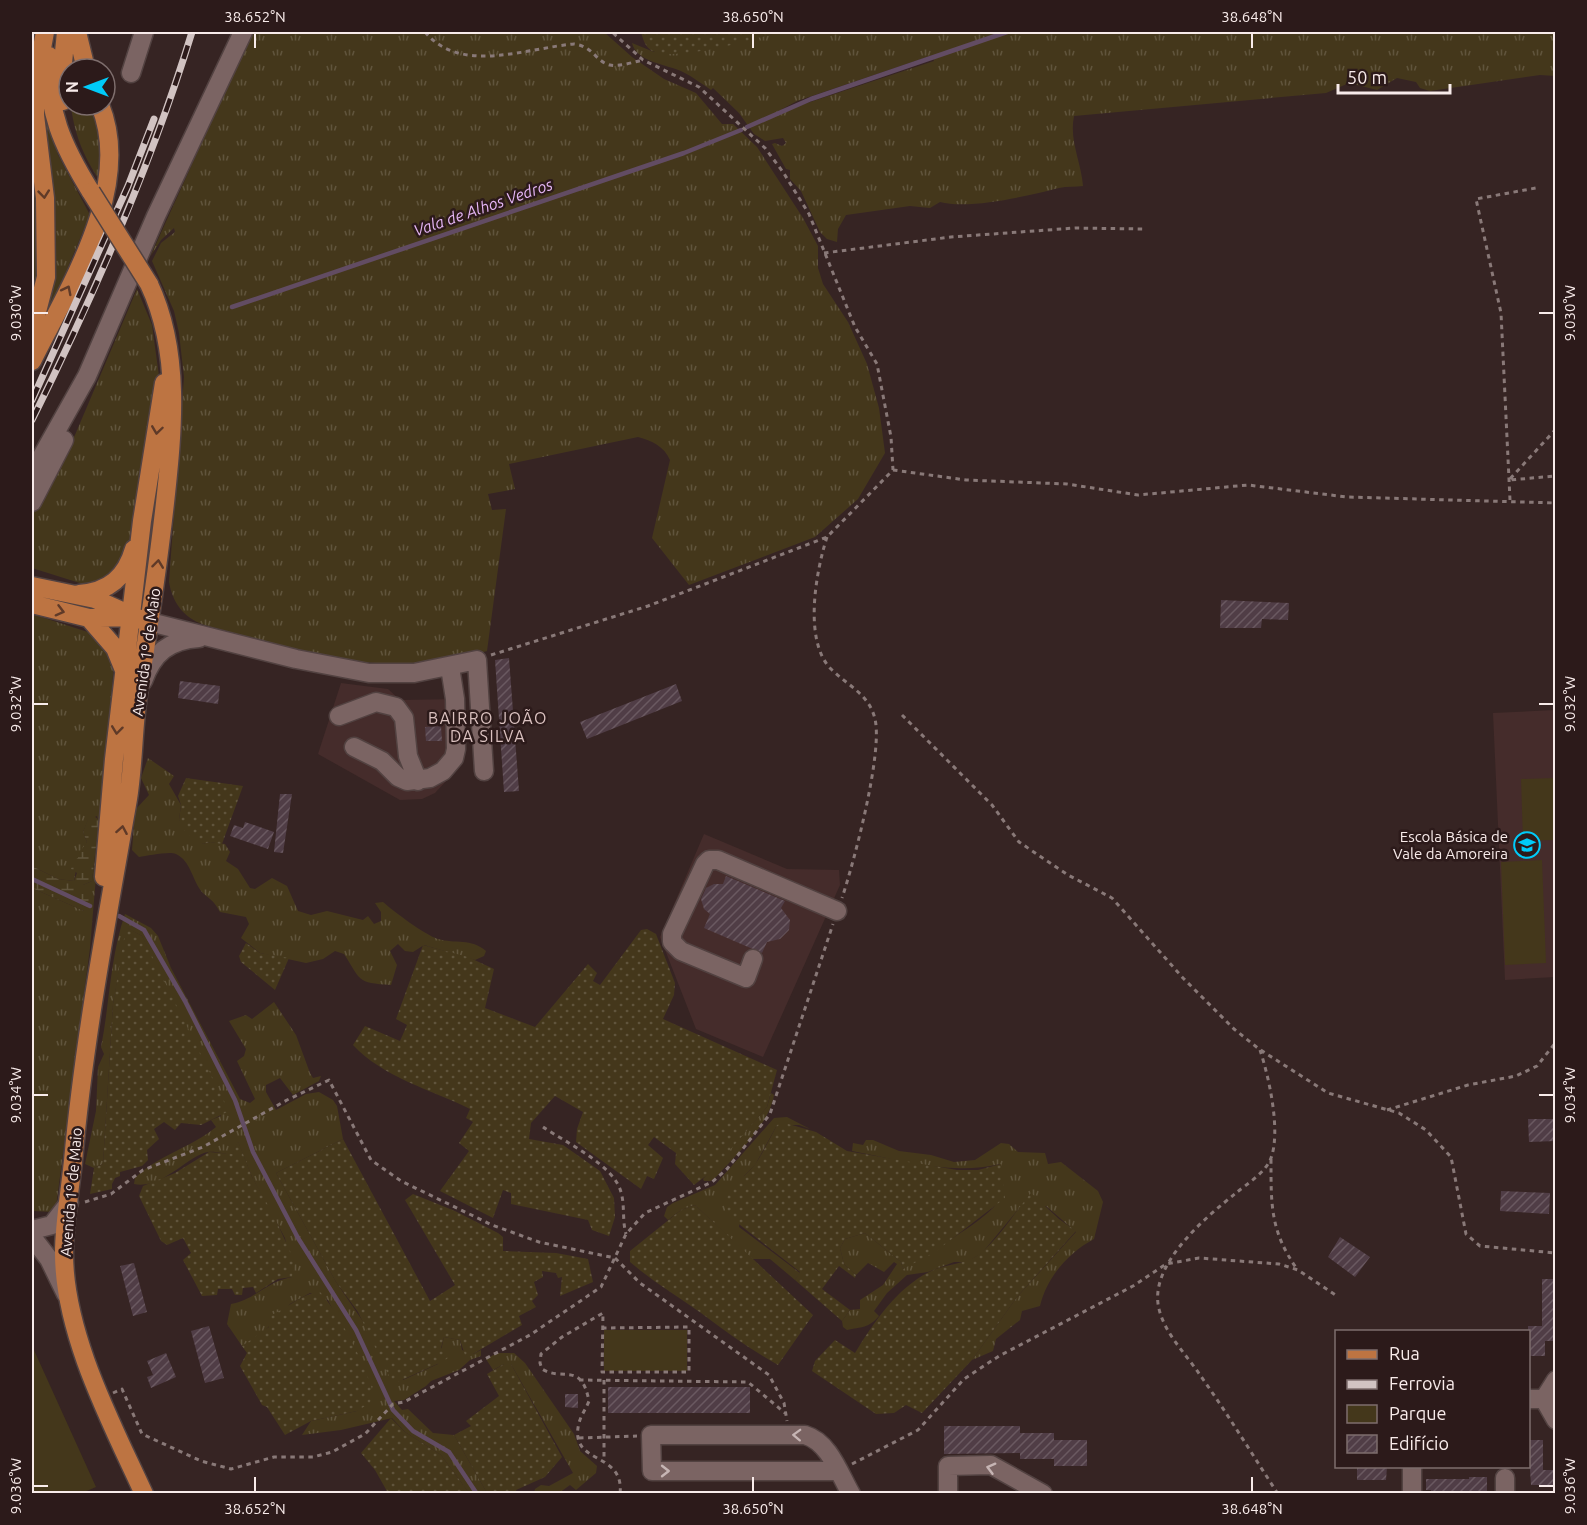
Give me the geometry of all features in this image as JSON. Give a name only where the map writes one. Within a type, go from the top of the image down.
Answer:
[{"type":"main road","points":[[32,331],[46,277],[45,198],[35,115],[36,80],[45,32]]},
{"type":"main road","points":[[50,32],[49,84],[53,118],[76,167]]},
{"type":"main road","points":[[66,32],[61,83],[65,121],[76,167]]},
{"type":"main road","points":[[77,32],[83,57]]},
{"type":"main road","points":[[32,361],[83,259],[109,182],[111,147],[103,117]]},
{"type":"main road","name":"Avenida 1º de Maio","points":[[76,167],[149,284],[161,313],[169,352],[173,404],[171,453],[150,622],[138,695],[134,759],[100,950],[76,1119],[64,1254],[72,1307],[90,1370],[144,1494]]},
{"type":"main road","name":"Avenida 1º de Maio","points":[[100,950],[106,838],[142,521],[169,352]]},
{"type":"main road","points":[[32,586],[68,592],[98,592],[114,584],[130,564],[142,521]]},
{"type":"main road","points":[[32,576],[68,592],[107,604],[132,617],[150,622]]},
{"type":"main road","points":[[32,604],[89,618],[132,617]]},
{"type":"main road","points":[[89,618],[115,648],[125,672]]},
{"type":"street","points":[[131,73],[144,32]]},
{"type":"street","points":[[32,502],[60,447],[161,205],[243,32]]},
{"type":"street","points":[[32,474],[77,393],[104,338]]},
{"type":"street","points":[[150,622],[296,659],[369,673],[414,673],[477,660],[484,771]]},
{"type":"street","points":[[138,695],[155,655],[170,644],[183,639],[207,637]]},
{"type":"street","points":[[354,747],[382,761],[398,777],[418,781],[443,771],[454,758],[455,699],[450,667]]},
{"type":"street","points":[[339,716],[376,702],[396,707],[404,718],[408,756],[418,781]]},
{"type":"street","points":[[753,959],[746,978],[681,951],[672,942],[672,934],[709,860],[718,860],[837,911]]},
{"type":"street","points":[[32,1230],[52,1225],[69,1203]]},
{"type":"street","points":[[32,1237],[58,1275],[72,1307]]},
{"type":"street","points":[[1556,1380],[1536,1399],[1556,1420]]},
{"type":"street","points":[[838,1471],[652,1471],[651,1436],[805,1434],[815,1438],[823,1445],[838,1471],[851,1494]]},
{"type":"street","points":[[948,1494],[948,1466],[991,1465],[1043,1494]]},
{"type":"street","points":[[1412,1468],[1412,1494]]},
{"type":"path","points":[[425,32],[443,47],[466,56],[490,56],[574,44],[587,47],[601,60],[612,65],[643,60]]},
{"type":"path","points":[[477,660],[648,606],[827,537],[893,470],[891,437],[877,364],[855,327],[809,214],[765,148],[699,87],[643,60],[612,32]]},
{"type":"path","points":[[1510,500],[1501,313],[1476,199],[1536,188]]},
{"type":"path","points":[[824,253],[951,237],[1075,228],[1143,229]]},
{"type":"path","points":[[1509,480],[1556,429]]},
{"type":"path","points":[[893,470],[966,480],[1067,484],[1138,495],[1248,485],[1347,497],[1556,503]]},
{"type":"path","points":[[1509,480],[1556,476]]},
{"type":"path","points":[[142,1434],[201,1461],[231,1468],[274,1457],[313,1457],[332,1452],[365,1434],[393,1404],[404,1402],[530,1335],[601,1287],[626,1234],[645,1213],[712,1182],[726,1169],[770,1114],[837,911],[871,784],[876,721],[871,706],[860,691],[825,661],[817,641],[816,588],[827,537]]},
{"type":"path","points":[[902,715],[992,805],[1019,842],[1068,875],[1112,898],[1183,978],[1234,1029],[1259,1049],[1328,1093],[1399,1113],[1426,1130],[1451,1157],[1466,1234],[1480,1246],[1556,1253]]},
{"type":"path","points":[[1385,1110],[1468,1085],[1516,1076],[1537,1066],[1556,1042]]},
{"type":"path","points":[[1259,1049],[1267,1070],[1273,1116],[1272,1216],[1282,1249],[1298,1270]]},
{"type":"path","points":[[69,1203],[87,1202],[111,1194],[143,1170],[203,1147],[287,1100],[329,1080],[371,1160],[401,1181],[515,1234],[592,1255],[615,1258],[640,1283],[769,1375],[780,1393],[786,1414],[787,1435]]},
{"type":"path","points":[[543,1127],[597,1162],[613,1176],[621,1191],[626,1234]]},
{"type":"path","points":[[838,1471],[918,1430],[964,1379],[999,1356],[1133,1286],[1166,1264],[1214,1211],[1261,1172],[1271,1159]]},
{"type":"path","points":[[1166,1264],[1199,1258],[1279,1264],[1298,1270],[1337,1296]]},
{"type":"path","points":[[1166,1264],[1157,1295],[1159,1311],[1170,1333],[1200,1374],[1278,1494]]},
{"type":"path","points":[[602,1328],[689,1327],[689,1372],[602,1372],[602,1328],[603,1312],[562,1337],[541,1354],[542,1369],[554,1373],[569,1373],[579,1380],[589,1401],[579,1423],[579,1438],[588,1454],[604,1462],[618,1473],[620,1494]]},
{"type":"path","points":[[579,1380],[748,1382],[786,1414]]},
{"type":"path","points":[[604,1380],[604,1462]]},
{"type":"path","points":[[579,1438],[651,1436]]},
{"type":"shaded area","points":[[341,683],[388,689],[400,700],[462,699],[464,757],[460,766],[435,793],[422,799],[400,800],[318,754]]},
{"type":"shaded area","name":"Escola Básica de Vale da Amoreira","points":[[1555,710],[1555,977],[1505,980],[1493,713]]},
{"type":"shaded area","points":[[704,834],[787,869],[839,870],[840,885],[763,1057],[696,1029],[660,937]]},
{"type":"green space","points":[[252,32],[604,32],[632,57],[664,79],[696,93],[722,124],[733,124],[757,147],[803,218],[818,246],[818,268],[823,284],[848,322],[867,364],[879,408],[885,453],[858,499],[815,537],[689,585],[652,538],[670,460],[657,445],[638,437],[509,464],[515,489],[488,494],[492,510],[506,509],[487,651],[450,660],[415,664],[346,660],[208,626],[187,616],[177,604],[169,582],[184,377],[174,311],[152,261],[161,243],[175,232],[174,228],[161,240],[150,257]]},
{"type":"green space","points":[[641,32],[781,32],[697,52],[664,54],[652,51],[646,45]]},
{"type":"green space","points":[[781,32],[1555,32],[1556,76],[1540,75],[1430,91],[1420,88],[1416,82],[1397,78],[1377,90],[1349,83],[1326,93],[1074,116],[1074,143],[1083,186],[1062,187],[984,203],[940,202],[930,208],[910,206],[846,215],[838,229],[837,242],[827,239],[820,232],[801,191],[790,179],[790,170],[786,169],[772,144],[782,146],[786,143],[783,138],[765,141],[754,134],[739,113],[713,88],[711,90],[683,72],[646,59],[635,50],[632,43],[654,52],[742,41]],"holes":[[[933,55],[934,61],[771,115],[797,101]]]},
{"type":"green space","points":[[43,108],[58,155],[90,215],[51,307],[46,306]]},
{"type":"green space","points":[[73,117],[98,117],[102,128],[102,184],[84,153]]},
{"type":"green space","points":[[32,163],[38,236],[37,272],[32,309]]},
{"type":"green space","points":[[137,289],[152,325],[159,376],[128,554],[120,566],[105,580],[83,584],[32,568],[32,513],[75,435]]},
{"type":"green space","points":[[32,614],[97,635],[114,663],[90,948],[56,1207],[52,1212],[34,1211],[32,1202],[32,888],[84,911],[83,885],[92,881],[99,825],[97,816],[88,820],[83,832],[87,842],[78,858],[74,881],[58,879],[32,866]]},
{"type":"green space","points":[[148,758],[174,776],[169,784],[181,805],[179,820],[203,844],[210,842],[225,844],[230,852],[226,861],[238,869],[250,888],[255,889],[272,878],[287,886],[298,911],[311,915],[327,911],[363,920],[368,916],[374,924],[381,921],[381,912],[375,903],[383,902],[432,937],[475,944],[486,951],[484,956],[475,960],[424,945],[413,952],[405,951],[398,944],[390,951],[397,965],[391,985],[365,981],[357,975],[344,954],[335,951],[323,959],[306,963],[260,953],[241,938],[249,924],[246,917],[220,912],[202,892],[181,857],[168,853],[139,857],[132,850],[135,810],[149,795],[141,778]]},
{"type":"green space","points":[[186,778],[243,786],[222,844],[210,842],[203,844],[186,833],[179,820],[181,805],[178,796]]},
{"type":"green space","points":[[1555,778],[1555,840],[1523,841],[1521,779]]},
{"type":"green space","points":[[94,816],[99,820],[92,881],[83,885],[90,899],[89,910],[84,911],[32,888],[32,866],[58,879],[74,881],[77,873],[71,869],[74,860],[78,858],[78,854],[87,842],[83,832],[88,819]]},
{"type":"green space","points":[[1542,860],[1546,963],[1505,965],[1501,862]]},
{"type":"green space","points":[[125,914],[151,928],[158,936],[171,968],[240,1099],[250,1103],[255,1099],[237,1061],[244,1056],[246,1049],[229,1021],[246,1015],[252,1019],[274,1002],[296,1035],[310,1073],[313,1078],[321,1076],[319,1081],[293,1095],[280,1078],[266,1085],[266,1092],[276,1110],[306,1094],[319,1092],[333,1100],[337,1106],[343,1139],[276,1173],[336,1282],[403,1380],[438,1364],[444,1337],[460,1340],[462,1350],[473,1354],[481,1350],[481,1356],[470,1360],[459,1370],[431,1381],[404,1400],[394,1401],[402,1410],[408,1409],[433,1433],[454,1435],[487,1493],[469,1493],[441,1455],[405,1432],[392,1418],[341,1430],[302,1435],[311,1421],[357,1411],[372,1391],[328,1300],[310,1293],[290,1304],[259,1337],[242,1346],[227,1324],[231,1304],[240,1302],[283,1279],[292,1277],[285,1238],[252,1177],[238,1142],[232,1155],[217,1152],[200,1154],[155,1182],[134,1184],[135,1178],[154,1163],[196,1141],[216,1127],[211,1120],[221,1116],[142,936],[127,928],[113,1004],[103,1164],[94,1168],[85,1164],[96,1111],[98,1067],[104,1054],[101,1047],[113,963]]},
{"type":"green space","points":[[126,927],[142,936],[229,1111],[201,1125],[181,1123],[175,1130],[164,1122],[154,1129],[159,1139],[147,1150],[148,1160],[142,1166],[120,1172],[120,1176],[115,1178],[112,1184],[112,1189],[90,1194],[94,1168],[103,1164],[113,1004]]},
{"type":"green space","points":[[647,929],[656,934],[675,983],[674,995],[663,1019],[777,1070],[767,1107],[711,1172],[694,1185],[675,1164],[676,1153],[654,1137],[648,1145],[663,1158],[654,1179],[647,1176],[641,1189],[576,1142],[577,1129],[583,1112],[555,1096],[531,1123],[529,1139],[563,1145],[600,1171],[614,1198],[615,1217],[609,1236],[592,1230],[588,1220],[511,1204],[511,1193],[503,1190],[493,1218],[440,1191],[469,1151],[459,1143],[473,1122],[466,1118],[470,1109],[393,1074],[365,1056],[353,1045],[365,1026],[400,1041],[407,1025],[396,1019],[423,945],[468,957],[494,969],[485,1008],[535,1027],[588,964],[597,973],[593,981],[600,985],[641,930]]},
{"type":"green space","points":[[246,943],[260,953],[289,958],[275,990],[241,962],[239,956]]},
{"type":"green space","points":[[771,1093],[774,1095],[771,1106],[759,1128],[717,1176],[711,1181],[704,1181],[703,1179],[767,1107]]},
{"type":"green space","points":[[787,1117],[810,1129],[799,1125],[777,1125],[755,1165],[744,1176],[739,1227],[800,1273],[795,1280],[770,1259],[752,1259],[695,1205],[681,1210],[668,1220],[664,1216],[667,1207],[673,1203],[715,1185],[774,1118]]},
{"type":"green space","points":[[785,1123],[816,1132],[847,1151],[957,1170],[978,1170],[1001,1164],[1005,1198],[935,1252],[903,1269],[901,1262],[865,1233],[845,1239],[840,1248],[844,1264],[856,1275],[855,1278],[839,1266],[822,1289],[850,1310],[842,1321],[795,1280],[800,1272],[726,1214],[725,1206],[730,1192],[756,1163],[777,1125]]},
{"type":"green space","points":[[343,1139],[430,1301],[455,1285],[405,1200],[413,1194],[455,1211],[498,1233],[503,1237],[503,1251],[556,1253],[588,1259],[593,1282],[560,1296],[562,1277],[558,1278],[556,1273],[542,1271],[543,1277],[534,1282],[538,1295],[532,1301],[536,1307],[519,1316],[522,1325],[473,1354],[465,1355],[460,1340],[444,1337],[441,1348],[448,1352],[449,1357],[393,1384],[358,1312],[336,1282],[276,1173]]},
{"type":"green space","points":[[866,1140],[873,1140],[899,1151],[931,1155],[954,1162],[975,1160],[1001,1143],[1009,1144],[1018,1152],[1045,1153],[1048,1164],[1061,1162],[1098,1191],[1103,1202],[1094,1239],[1076,1251],[1060,1267],[1048,1285],[1040,1306],[1022,1311],[1020,1320],[996,1339],[993,1351],[972,1360],[1017,1297],[1076,1232],[1046,1206],[1020,1207],[982,1253],[967,1262],[954,1262],[928,1272],[907,1275],[887,1293],[874,1311],[879,1316],[872,1323],[847,1330],[843,1327],[842,1321],[850,1310],[860,1309],[860,1300],[883,1285],[897,1264],[894,1262],[884,1272],[868,1263],[856,1275],[844,1264],[840,1248],[845,1239],[865,1233],[901,1262],[903,1269],[983,1217],[998,1201],[1001,1183],[1000,1164],[945,1168],[852,1151],[853,1143],[863,1145]]},
{"type":"green space","points":[[238,1141],[252,1177],[273,1214],[295,1262],[292,1277],[278,1279],[256,1293],[253,1287],[243,1288],[242,1295],[235,1295],[232,1289],[218,1289],[217,1295],[202,1296],[183,1260],[191,1253],[183,1238],[167,1245],[161,1241],[139,1196],[143,1186],[175,1173],[209,1152],[232,1154]]},
{"type":"green space","points":[[1031,1193],[1076,1231],[1017,1297],[972,1360],[922,1413],[906,1405],[894,1413],[876,1414],[812,1371],[815,1361],[835,1340],[855,1353],[887,1307],[917,1279],[936,1269],[969,1260],[981,1253],[1001,1232]]},
{"type":"green space","points":[[695,1205],[813,1315],[778,1365],[729,1334],[630,1262],[630,1251],[681,1210]]},
{"type":"green space","points":[[320,1292],[342,1324],[363,1366],[372,1389],[370,1403],[357,1411],[311,1421],[285,1435],[267,1407],[262,1405],[240,1366],[247,1353],[242,1346],[269,1327],[269,1316],[306,1296]]},
{"type":"green space","points":[[604,1330],[687,1330],[687,1371],[604,1371]]},
{"type":"green space","points":[[33,1348],[96,1487],[82,1493],[32,1493]]},
{"type":"green space","points":[[497,1353],[514,1353],[525,1363],[574,1434],[580,1451],[597,1466],[596,1473],[576,1490],[570,1485],[559,1493],[534,1493],[535,1489],[541,1485],[549,1486],[573,1473],[511,1364],[504,1364],[493,1370],[486,1359]]},
{"type":"green space","points":[[504,1364],[511,1364],[562,1457],[545,1477],[516,1490],[517,1493],[487,1493],[454,1435],[471,1426],[466,1421],[499,1396],[487,1374]]},
{"type":"green space","points":[[391,1418],[405,1432],[441,1455],[469,1493],[388,1493],[375,1470],[361,1453]]},
{"type":"building","points":[[1221,600],[1289,603],[1288,620],[1262,619],[1261,628],[1220,628]]},
{"type":"building","points":[[509,658],[519,791],[504,792],[495,660]]},
{"type":"building","points":[[180,681],[220,686],[218,704],[178,698]]},
{"type":"building","points":[[676,684],[682,701],[587,739],[580,722]]},
{"type":"building","points":[[441,726],[442,741],[426,741],[425,727]]},
{"type":"building","points":[[280,794],[292,794],[283,853],[274,852]]},
{"type":"building","points":[[245,822],[274,832],[268,849],[230,836],[234,825],[243,828]]},
{"type":"building","points":[[726,876],[785,901],[781,908],[790,920],[789,930],[780,939],[767,942],[762,953],[704,928],[710,914],[704,909],[701,899],[706,888],[714,884],[723,884]]},
{"type":"building","points":[[1528,1119],[1556,1119],[1556,1141],[1529,1142]]},
{"type":"building","points":[[1501,1191],[1550,1193],[1549,1214],[1500,1211]]},
{"type":"building","points":[[1340,1237],[1370,1257],[1355,1277],[1328,1257]]},
{"type":"building","points":[[134,1263],[147,1312],[133,1316],[120,1266]]},
{"type":"building","points":[[1542,1279],[1556,1279],[1555,1341],[1545,1341],[1545,1356],[1530,1356],[1528,1326],[1542,1326]]},
{"type":"building","points":[[209,1326],[224,1378],[205,1383],[191,1331]]},
{"type":"building","points":[[166,1353],[176,1377],[151,1388],[147,1377],[153,1375],[147,1361]]},
{"type":"building","points":[[608,1387],[750,1387],[750,1413],[608,1413]]},
{"type":"building","points":[[565,1394],[578,1394],[578,1408],[565,1407]]},
{"type":"building","points":[[944,1426],[1020,1426],[1020,1433],[1054,1433],[1054,1440],[1087,1440],[1087,1466],[1054,1466],[1054,1459],[1020,1459],[1020,1453],[944,1454]]},
{"type":"building","points":[[1530,1440],[1543,1440],[1543,1470],[1556,1470],[1556,1485],[1531,1485]]},
{"type":"building","points":[[1357,1468],[1387,1468],[1386,1480],[1357,1480]]},
{"type":"building","points":[[1469,1477],[1487,1477],[1487,1494],[1431,1494],[1431,1490],[1426,1490],[1426,1479],[1469,1479]]},
{"type":"waterway","name":"Vala de Alhos Vedros","points":[[747,127],[811,99],[1007,32]]},
{"type":"waterway","name":"Vala de Alhos Vedros","points":[[232,307],[684,153],[741,130]]},
{"type":"waterway","points":[[32,879],[90,906]]},
{"type":"waterway","points":[[119,916],[144,930],[185,1001],[235,1100],[253,1152],[298,1238],[356,1330],[393,1410],[413,1431],[449,1452],[477,1494]]},
{"type":"railway","points":[[32,420],[99,278],[140,181],[192,32]]},
{"type":"railway","points":[[32,400],[128,186],[154,119]]},
{"type":"place","name":"Escola Básica de Vale da Amoreira","points":[[1527,845]]},
{"type":"district","name":"BAIRRO JOÃO DA SILVA","points":[[488,727]]}]
